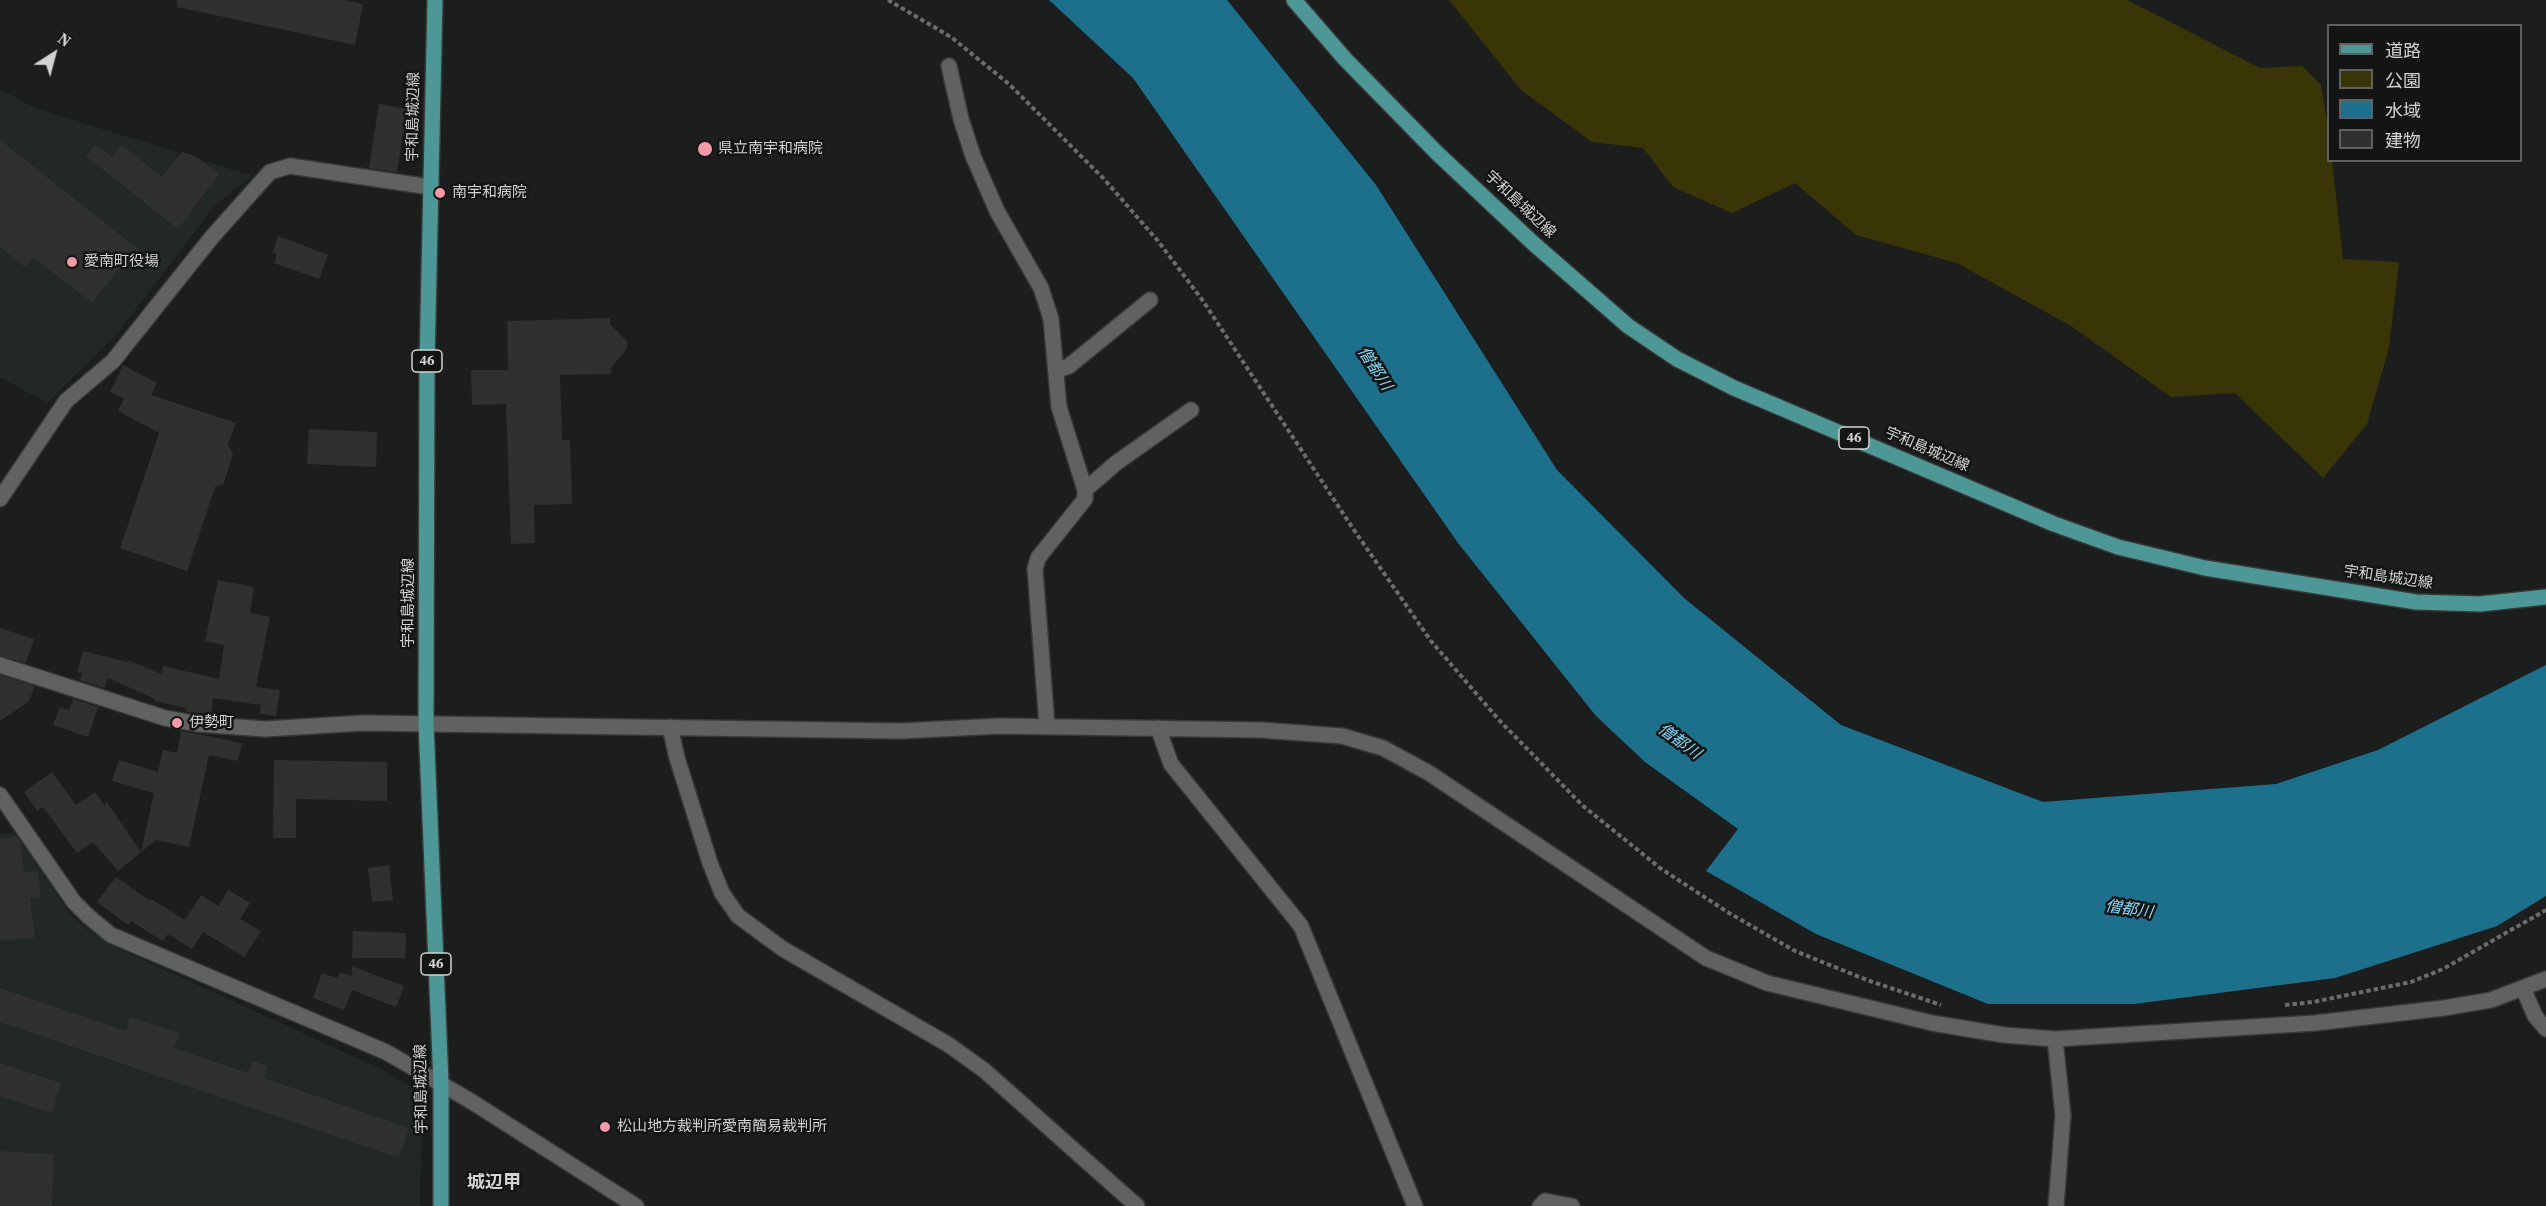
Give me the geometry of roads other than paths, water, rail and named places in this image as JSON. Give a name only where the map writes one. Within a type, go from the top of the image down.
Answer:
[{"type":"main road","name":"宇和島城辺線","points":[[435,0],[430,187],[426,723],[441,1083],[441,1206]]},
{"type":"main road","name":"宇和島城辺線","points":[[1294,0],[1346,59],[1437,153],[1534,244],[1628,326],[1677,359],[1734,388],[2054,525],[2118,547],[2205,568],[2416,602],[2480,604],[2546,597]]},
{"type":"street","points":[[949,66],[961,120],[973,156],[997,211],[1041,288],[1051,319],[1059,407],[1085,490],[1085,499],[1038,558],[1035,568],[1047,726]]},
{"type":"street","points":[[0,499],[66,401],[113,361],[212,237],[270,171],[290,166],[430,187]]},
{"type":"street","points":[[1056,371],[1069,366],[1150,300]]},
{"type":"street","points":[[1085,490],[1116,463],[1191,410]]},
{"type":"street","points":[[0,665],[165,718],[198,724],[266,729],[363,723],[901,731],[1047,726],[1261,730],[1342,736],[1383,748],[1429,773],[1706,958],[1767,983],[1932,1023],[2004,1035],[2055,1039],[2314,1023],[2444,1008],[2491,1000],[2546,979]]},
{"type":"street","points":[[670,727],[677,758],[710,863],[722,893],[738,916],[783,949],[949,1045],[986,1071],[1137,1206]]},
{"type":"street","points":[[1158,728],[1171,764],[1301,926],[1415,1206]]},
{"type":"street","points":[[0,795],[74,902],[111,935],[386,1052],[441,1083],[636,1206]]},
{"type":"street","points":[[2523,988],[2535,1016],[2546,1029]]},
{"type":"street","points":[[2055,1039],[2063,1115],[2056,1206]]},
{"type":"street","points":[[1540,1206],[1545,1201],[1572,1206]]},
{"type":"water","name":"僧都川","points":[[1049,0],[1227,0],[1376,185],[1557,470],[1684,598],[1841,725],[2043,802],[2276,784],[2378,750],[2546,665],[2546,896],[2497,926],[2335,978],[2134,1004],[1988,1004],[1816,934],[1706,871],[1738,829],[1645,762],[1596,716],[1458,543],[1133,78]]},
{"type":"place","name":"県立南宇和病院","points":[[705,149]]},
{"type":"place","name":"南宇和病院","points":[[440,193]]},
{"type":"place","name":"愛南町役場","points":[[72,262]]},
{"type":"place","name":"伊勢町","points":[[177,723]]},
{"type":"place","name":"松山地方裁判所愛南簡易裁判所","points":[[605,1127]]},
{"type":"district","name":"城辺甲","points":[[494,1183]]}]
